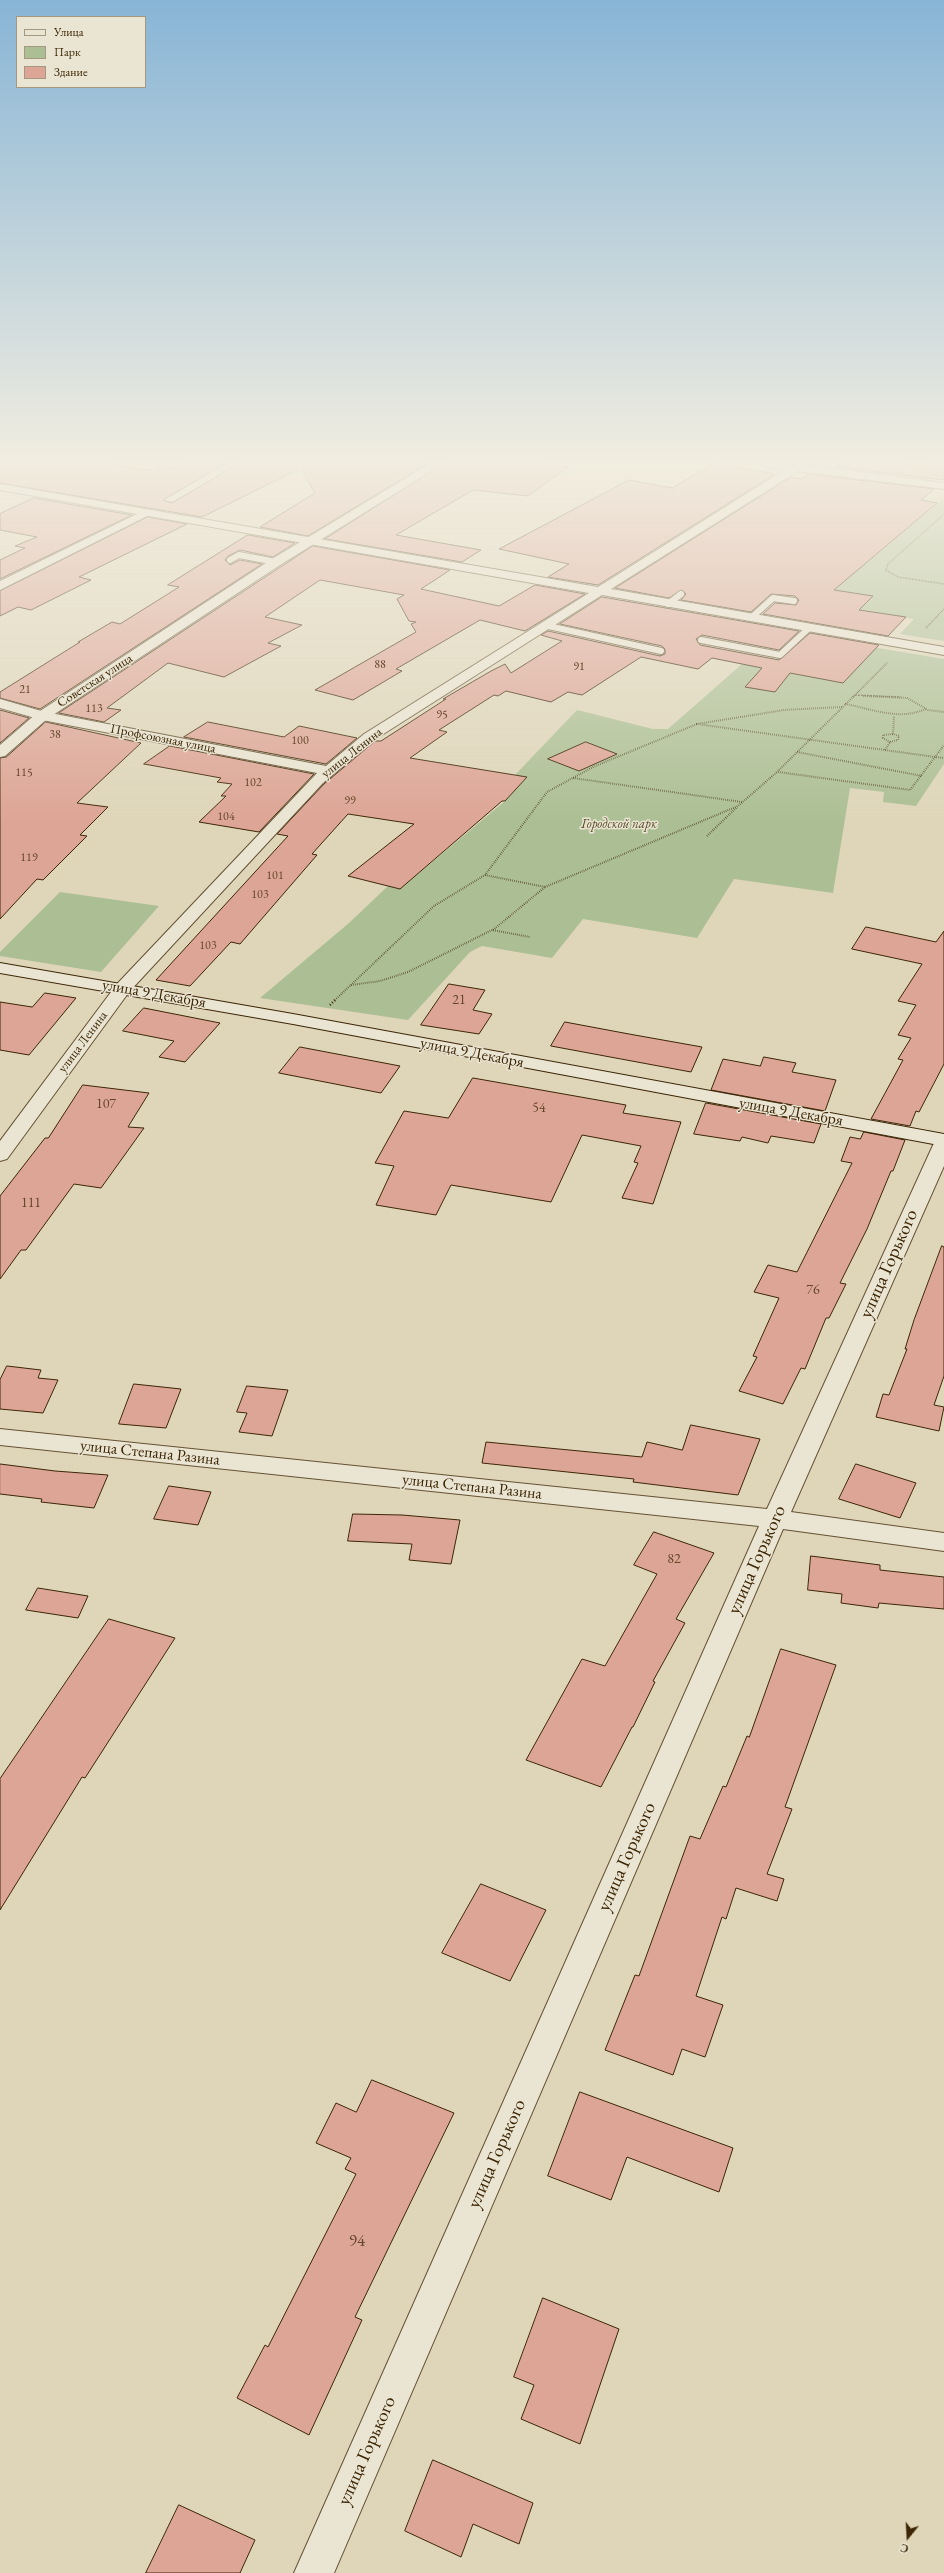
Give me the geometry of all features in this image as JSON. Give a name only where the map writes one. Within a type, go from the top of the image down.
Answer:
[{"type":"street","name":"Советская улица","points":[[0,753],[42,716],[244,583]]},
{"type":"street","points":[[547,583],[944,651]]},
{"type":"street","name":"улица Ленина","points":[[0,1155],[123,988],[328,771],[369,737],[612,583]]},
{"type":"street","name":"Профсоюзная улица","points":[[0,703],[42,716],[328,771]]},
{"type":"street","name":"улица 9 Декабря","points":[[0,968],[123,988],[944,1141]]},
{"type":"street","name":"улица Горького","points":[[314,2573],[775,1519],[944,1141]]},
{"type":"street","name":"улица Степана Разина","points":[[0,1437],[775,1519],[944,1542]]},
{"type":"lane","points":[[668,604],[681,594]]},
{"type":"lane","points":[[751,618],[773,598],[794,601]]},
{"type":"lane","points":[[544,625],[660,651]]},
{"type":"lane","points":[[701,640],[780,655],[809,628]]},
{"type":"path","points":[[924,631],[944,609]]},
{"type":"path","points":[[350,985],[380,981],[408,972],[492,930],[545,887],[738,806],[777,772],[890,659]]},
{"type":"path","points":[[854,695],[872,698],[897,696],[908,698],[916,700],[926,708],[944,712]]},
{"type":"path","points":[[845,704],[864,707],[882,715],[894,716],[911,715],[926,708]]},
{"type":"path","points":[[328,1007],[434,906],[485,875],[547,792],[593,767],[697,724],[784,710],[842,707]]},
{"type":"path","points":[[893,734],[894,716]]},
{"type":"path","points":[[697,724],[944,758]]},
{"type":"path","points":[[893,734],[899,736],[898,740],[890,742],[883,738],[884,736],[893,734]]},
{"type":"path","points":[[885,750],[890,742]]},
{"type":"path","points":[[777,772],[910,790],[944,745]]},
{"type":"path","points":[[797,752],[922,776]]},
{"type":"path","points":[[573,778],[742,802]]},
{"type":"path","points":[[707,836],[742,802]]},
{"type":"path","points":[[485,875],[545,887]]},
{"type":"path","points":[[492,930],[530,936]]},
{"type":"green space","points":[[836,583],[944,583],[944,641],[900,634],[914,619],[818,606],[819,596],[866,604],[873,596],[827,589]]},
{"type":"green space","name":"Городской парк","points":[[872,647],[944,659],[944,764],[916,806],[883,802],[884,792],[850,788],[833,893],[734,879],[697,938],[583,919],[552,958],[482,946],[470,952],[408,1020],[260,998],[349,923],[388,886],[400,889],[505,801],[527,777],[515,775],[577,710],[653,729],[668,729],[742,664],[818,674]]},
{"type":"green space","points":[[60,892],[159,906],[101,972],[0,956],[0,952]]},
{"type":"building","points":[[16,583],[85,583],[31,610],[18,607],[0,616],[0,591]]},
{"type":"building","points":[[171,583],[233,583],[40,709],[0,698],[0,692],[80,642],[78,642],[112,622],[120,624],[179,587],[168,585]]},
{"type":"building","points":[[257,583],[315,583],[265,617],[302,625],[268,643],[281,646],[224,677],[168,663],[107,708],[121,710],[104,722],[59,713]]},
{"type":"building","points":[[337,583],[430,583],[421,589],[499,606],[535,585],[585,594],[525,631],[480,620],[396,669],[402,671],[353,700],[315,690],[416,632],[411,624],[416,622],[409,621],[397,599],[404,595]]},
{"type":"building","points":[[586,583],[601,583],[598,585]]},
{"type":"building","points":[[623,583],[842,583],[834,590],[873,596],[859,610],[906,617],[888,636],[763,614],[775,603],[796,605],[799,600],[795,596],[771,594],[751,612],[681,600],[686,594],[682,590],[669,598],[615,588]]},
{"type":"building","points":[[602,597],[799,631],[779,650],[702,635],[696,639],[700,645],[779,660],[810,633],[879,645],[843,683],[790,673],[775,692],[745,687],[762,668],[712,658],[698,669],[641,657],[582,695],[568,692],[551,702],[506,691],[498,696],[494,695],[439,730],[447,732],[410,758],[527,777],[505,801],[502,801],[400,889],[348,876],[414,824],[348,814],[312,854],[317,855],[240,944],[231,942],[190,986],[156,980],[288,836],[277,834],[324,784],[375,741],[381,741],[446,699],[443,699],[491,671],[505,664],[511,673],[562,641],[541,635],[548,631],[660,656],[665,654],[665,649],[662,646],[560,624]]},
{"type":"building","points":[[0,710],[29,718],[0,743]]},
{"type":"building","points":[[46,722],[141,743],[77,803],[108,807],[80,835],[87,836],[43,880],[37,879],[0,919],[0,758],[6,757]]},
{"type":"building","points":[[208,722],[284,737],[299,726],[357,738],[326,764],[184,737]]},
{"type":"building","points":[[586,742],[617,754],[579,771],[548,759]]},
{"type":"building","points":[[170,746],[314,774],[259,832],[199,822],[226,796],[221,796],[232,784],[217,782],[221,778],[144,764]]},
{"type":"building","points":[[866,927],[936,942],[944,931],[944,1064],[919,1112],[916,1111],[910,1126],[871,1119],[903,1060],[898,1059],[911,1038],[898,1035],[916,1005],[898,1001],[922,964],[852,949]]},
{"type":"building","points":[[449,984],[485,990],[473,1010],[492,1014],[479,1034],[421,1025]]},
{"type":"building","points":[[45,993],[76,998],[29,1055],[0,1050],[0,1002],[32,1007]]},
{"type":"building","points":[[144,1008],[220,1023],[185,1062],[159,1057],[174,1041],[123,1031]]},
{"type":"building","points":[[565,1022],[702,1047],[691,1072],[551,1046]]},
{"type":"building","points":[[300,1047],[400,1066],[381,1093],[279,1073]]},
{"type":"building","points":[[764,1057],[796,1063],[792,1072],[836,1080],[825,1111],[711,1090],[723,1059],[760,1066]]},
{"type":"building","points":[[473,1078],[626,1105],[623,1113],[681,1122],[653,1204],[622,1198],[638,1163],[634,1162],[641,1146],[582,1135],[551,1202],[451,1185],[436,1215],[376,1205],[394,1166],[375,1163],[404,1111],[448,1118]]},
{"type":"building","points":[[83,1085],[149,1093],[128,1127],[144,1128],[101,1188],[74,1184],[26,1250],[21,1250],[0,1279],[0,1196],[45,1138],[48,1138]]},
{"type":"building","points":[[706,1103],[821,1124],[814,1143],[771,1136],[768,1143],[742,1137],[740,1141],[694,1134]]},
{"type":"building","points":[[864,1132],[905,1140],[867,1229],[840,1283],[846,1284],[829,1318],[826,1318],[805,1369],[801,1368],[783,1404],[739,1391],[757,1357],[753,1356],[779,1298],[754,1292],[768,1265],[797,1272],[852,1163],[841,1161],[850,1137],[860,1139]]},
{"type":"building","points":[[942,1246],[944,1247],[944,1376],[934,1405],[944,1407],[939,1431],[876,1417],[883,1394],[889,1395],[907,1349],[905,1349],[914,1320]]},
{"type":"building","points":[[7,1366],[41,1370],[38,1378],[58,1380],[43,1413],[0,1409],[0,1380]]},
{"type":"building","points":[[134,1384],[181,1389],[166,1428],[119,1424]]},
{"type":"building","points":[[247,1386],[288,1390],[272,1436],[239,1432],[247,1413],[237,1412]]},
{"type":"building","points":[[691,1425],[760,1439],[738,1495],[633,1482],[634,1479],[482,1463],[486,1442],[642,1457],[647,1442],[682,1450]]},
{"type":"building","points":[[0,1464],[55,1471],[108,1475],[94,1508],[41,1502],[42,1499],[0,1494]]},
{"type":"building","points":[[856,1464],[916,1483],[900,1518],[839,1499]]},
{"type":"building","points":[[169,1486],[211,1492],[198,1525],[154,1519]]},
{"type":"building","points":[[353,1514],[402,1515],[460,1520],[451,1564],[409,1560],[412,1544],[348,1541]]},
{"type":"building","points":[[654,1532],[714,1553],[676,1619],[685,1623],[653,1681],[655,1682],[633,1727],[601,1787],[526,1760],[582,1659],[605,1666],[657,1574],[634,1565]]},
{"type":"building","points":[[811,1556],[880,1565],[880,1570],[944,1577],[944,1609],[879,1603],[878,1608],[841,1603],[842,1594],[808,1590]]},
{"type":"building","points":[[38,1588],[88,1596],[78,1618],[26,1610]]},
{"type":"building","points":[[109,1619],[175,1638],[85,1778],[82,1777],[0,1910],[0,1779]]},
{"type":"building","points":[[781,1649],[836,1665],[785,1807],[792,1809],[767,1874],[784,1879],[777,1901],[736,1888],[726,1919],[722,1917],[696,1996],[723,2005],[705,2057],[682,2049],[673,2075],[605,2050],[635,1975],[639,1976],[690,1836],[700,1839],[723,1786],[726,1787],[747,1736],[749,1737]]},
{"type":"building","points":[[481,1884],[546,1910],[510,1981],[442,1953]]},
{"type":"building","points":[[372,2080],[454,2113],[355,2317],[362,2320],[309,2435],[237,2398],[265,2345],[268,2347],[356,2174],[345,2169],[351,2158],[316,2143],[336,2103],[356,2112]]},
{"type":"building","points":[[580,2092],[733,2148],[719,2192],[627,2157],[611,2200],[548,2176]]},
{"type":"building","points":[[543,2298],[619,2329],[580,2444],[521,2419],[534,2385],[514,2377]]},
{"type":"building","points":[[433,2460],[533,2503],[519,2544],[473,2524],[461,2557],[405,2531]]},
{"type":"building","points":[[179,2505],[255,2540],[240,2573],[146,2573]]}]
